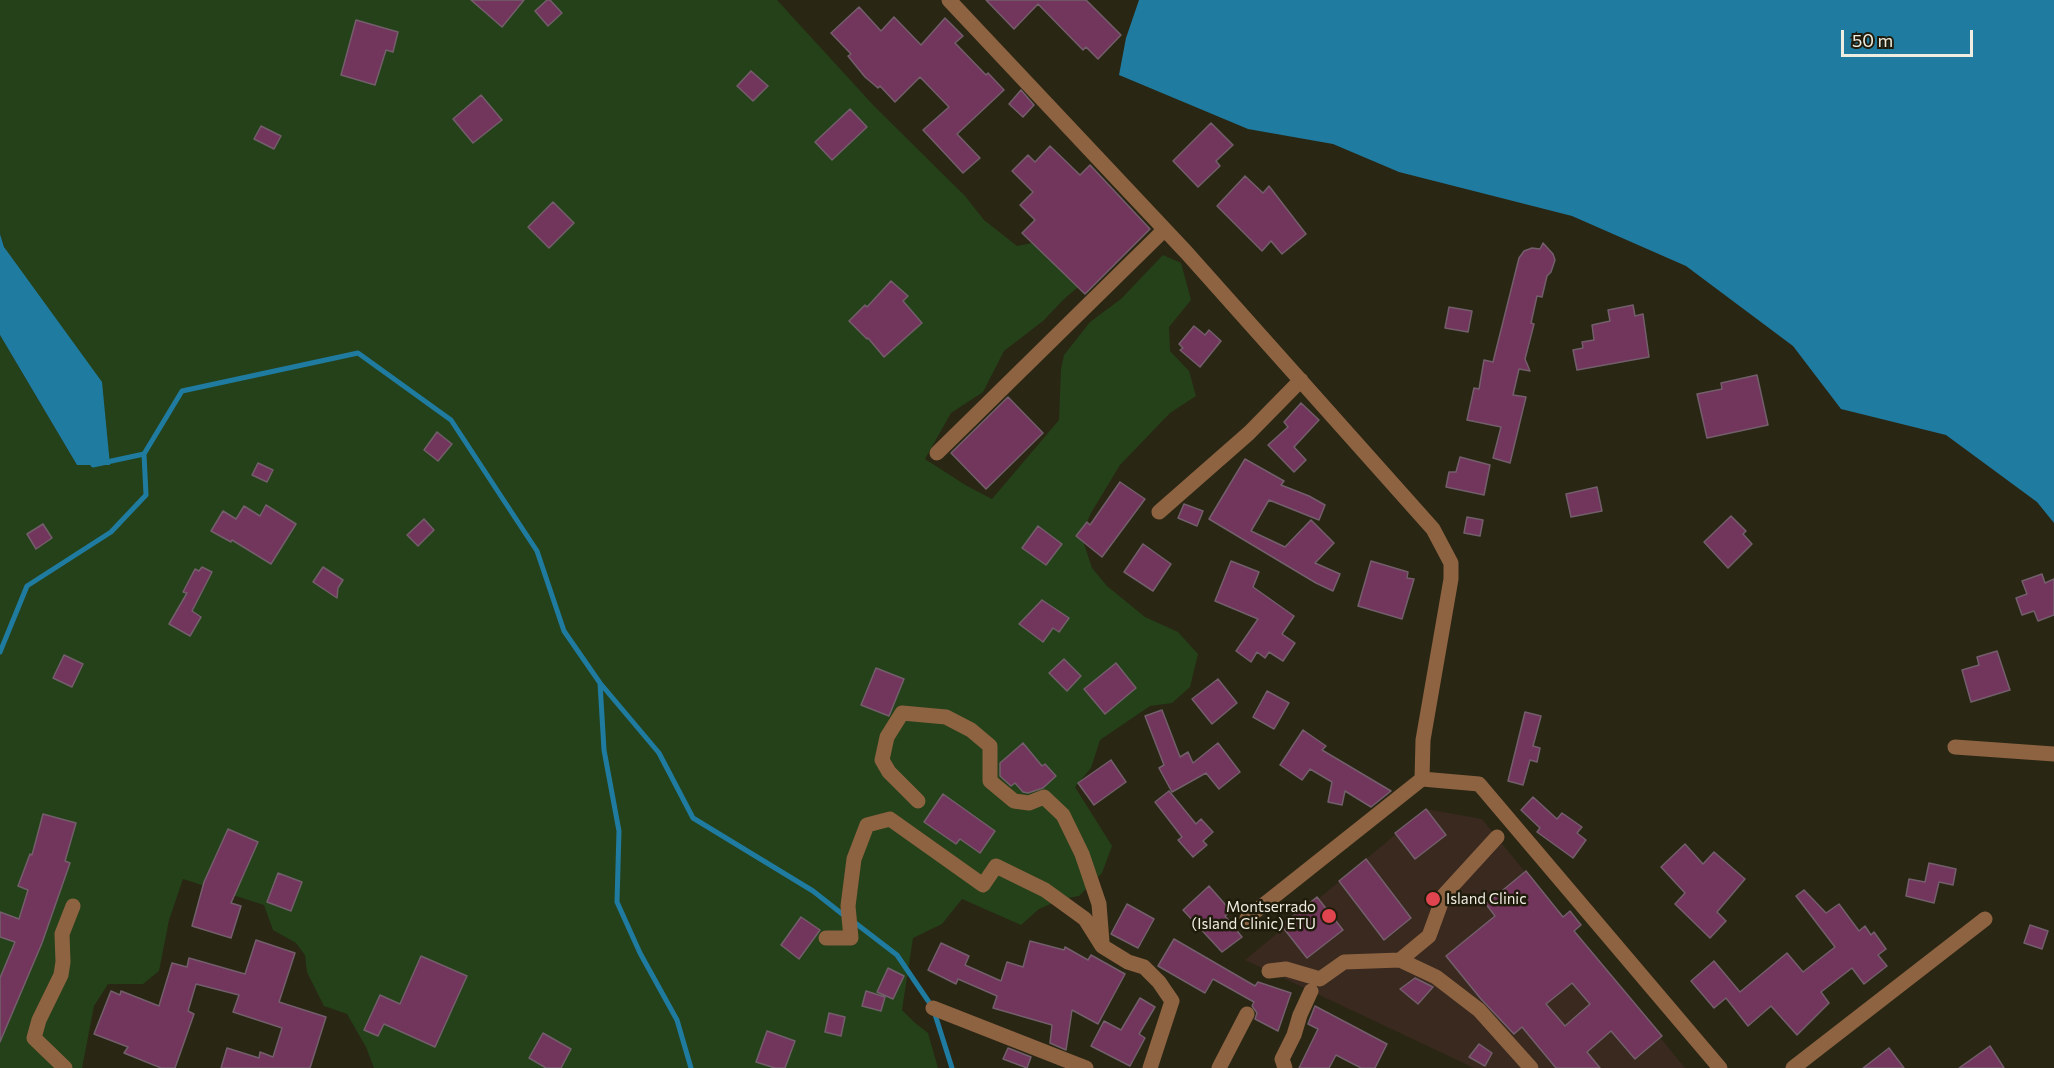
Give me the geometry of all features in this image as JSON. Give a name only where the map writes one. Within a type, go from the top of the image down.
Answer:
[{"type":"street","points":[[949,0],[1164,230],[1433,528],[1451,563],[1451,579],[1423,740],[1422,779]]},
{"type":"street","points":[[937,453],[1164,230]]},
{"type":"street","points":[[1159,512],[1249,433],[1301,380]]},
{"type":"street","points":[[918,801],[889,772],[882,760],[887,737],[902,713],[946,717],[970,730],[990,746],[990,781],[1014,801],[1029,803],[1044,797],[1063,815],[1082,854],[1099,904],[1102,946]]},
{"type":"street","points":[[1956,747],[2054,754]]},
{"type":"street","points":[[1247,918],[1422,779],[1479,784],[1720,1068]]},
{"type":"street","points":[[826,938],[851,938],[848,906],[854,859],[867,825],[890,819],[983,885],[996,866],[1045,891],[1086,919],[1102,946],[1128,962],[1144,967],[1159,982],[1172,1001],[1150,1068]]},
{"type":"street","points":[[1400,960],[1429,936],[1444,895],[1497,837]]},
{"type":"street","points":[[65,1068],[34,1038],[39,1020],[61,975],[62,934],[73,906]]},
{"type":"street","points":[[1793,1068],[1985,919]]},
{"type":"street","points":[[1269,971],[1286,969],[1320,979],[1344,962],[1400,960],[1436,977],[1479,1010],[1531,1068]]},
{"type":"street","points":[[1285,1068],[1282,1059],[1311,991]]},
{"type":"street","points":[[933,1008],[1086,1068]]},
{"type":"street","points":[[1219,1068],[1248,1014]]},
{"type":"shaded area","name":"Island Clinic","points":[[1426,809],[1482,819],[1685,1068],[1474,1068],[1245,960]]},
{"type":"green space","points":[[0,0],[777,0],[874,106],[965,196],[984,220],[1017,246],[1032,243],[1071,223],[1128,246],[1065,298],[1043,321],[1004,351],[983,392],[951,413],[925,459],[992,499],[1059,420],[1061,369],[1064,355],[1090,322],[1121,299],[1163,255],[1181,263],[1191,300],[1169,327],[1170,351],[1189,371],[1196,396],[1170,413],[1120,465],[1091,513],[1081,535],[1092,568],[1107,586],[1145,617],[1178,632],[1198,654],[1190,687],[1172,703],[1150,706],[1100,740],[1091,768],[1075,787],[1112,846],[1102,873],[1079,896],[1062,899],[1039,909],[1021,925],[962,899],[942,924],[913,938],[902,1010],[928,1033],[938,1068],[374,1068],[366,1047],[347,1014],[324,1006],[307,972],[305,955],[296,943],[273,930],[264,905],[183,879],[169,920],[159,971],[143,984],[108,984],[94,1006],[82,1068],[0,1068],[0,335],[77,465],[0,234]]},
{"type":"water","points":[[1139,0],[2054,0],[2054,523],[2037,502],[1946,435],[1841,409],[1793,346],[1686,266],[1572,216],[1399,172],[1333,144],[1248,129],[1119,75],[1126,38]]},
{"type":"water","points":[[0,234],[4,247],[102,382],[110,465],[77,465],[0,335]]},
{"type":"building","points":[[471,0],[524,0],[502,27]]},
{"type":"building","points":[[550,0],[562,13],[548,26],[535,11]]},
{"type":"building","points":[[986,0],[1086,0],[1121,35],[1098,59],[1086,47],[1083,50],[1038,4],[1014,29]]},
{"type":"building","points":[[859,7],[881,31],[894,17],[921,45],[945,18],[963,36],[955,43],[1004,90],[957,134],[980,158],[963,173],[923,130],[949,107],[920,77],[895,102],[880,86],[878,88],[865,77],[848,56],[851,54],[831,33]]},
{"type":"building","points":[[356,20],[398,32],[393,52],[386,50],[375,85],[341,75]]},
{"type":"building","points":[[751,71],[768,86],[753,101],[737,86]]},
{"type":"building","points":[[1021,90],[1034,105],[1023,117],[1009,104]]},
{"type":"building","points":[[481,95],[502,120],[473,143],[453,119]]},
{"type":"building","points":[[850,109],[867,127],[832,160],[815,142]]},
{"type":"building","points":[[1211,123],[1233,145],[1216,161],[1220,166],[1198,187],[1173,161]]},
{"type":"building","points":[[261,126],[281,136],[274,149],[254,139]]},
{"type":"building","points":[[1050,146],[1080,175],[1090,165],[1150,229],[1085,294],[1022,233],[1035,220],[1020,205],[1033,192],[1012,171],[1028,155],[1035,162]]},
{"type":"building","points":[[1245,176],[1263,193],[1269,186],[1306,234],[1282,254],[1271,241],[1262,251],[1217,206]]},
{"type":"building","points":[[553,202],[574,223],[549,248],[528,227]]},
{"type":"building","points":[[1543,243],[1553,254],[1555,260],[1547,276],[1542,297],[1537,296],[1531,323],[1534,324],[1525,359],[1530,371],[1519,369],[1513,395],[1526,397],[1510,463],[1493,458],[1501,427],[1467,420],[1474,388],[1479,389],[1484,360],[1493,362],[1519,258],[1524,251],[1532,248],[1540,249]]},
{"type":"building","points":[[891,281],[908,296],[903,301],[922,323],[884,357],[849,321],[865,305],[867,307]]},
{"type":"building","points":[[1633,305],[1635,316],[1643,314],[1649,357],[1577,370],[1573,350],[1583,348],[1582,342],[1594,340],[1592,325],[1610,321],[1608,310]]},
{"type":"building","points":[[1449,307],[1472,311],[1468,332],[1445,328]]},
{"type":"building","points":[[1194,326],[1205,335],[1209,330],[1221,341],[1200,367],[1180,350],[1183,348],[1179,344]]},
{"type":"building","points":[[1757,375],[1768,425],[1707,438],[1697,394],[1722,389],[1721,383]]},
{"type":"building","points":[[1008,397],[1043,433],[986,489],[951,453]]},
{"type":"building","points":[[1301,403],[1319,420],[1294,447],[1306,460],[1294,472],[1268,445],[1288,427],[1284,422]]},
{"type":"building","points":[[437,432],[452,444],[438,461],[424,450]]},
{"type":"building","points":[[1460,457],[1490,465],[1484,495],[1446,487],[1449,472],[1456,472]]},
{"type":"building","points":[[1245,459],[1284,481],[1281,485],[1325,505],[1319,520],[1269,500],[1251,531],[1285,547],[1311,520],[1334,543],[1315,563],[1340,574],[1333,591],[1209,519]]},
{"type":"building","points":[[258,463],[273,470],[267,482],[252,475]]},
{"type":"building","points":[[1120,482],[1145,499],[1102,557],[1076,536],[1087,522],[1090,525]]},
{"type":"building","points":[[1597,487],[1602,511],[1571,517],[1566,494]]},
{"type":"building","points":[[1184,504],[1203,511],[1197,526],[1178,518]]},
{"type":"building","points":[[266,505],[296,524],[271,564],[232,540],[231,542],[211,531],[223,511],[236,519],[244,506],[260,516]]},
{"type":"building","points":[[1731,516],[1746,531],[1743,534],[1752,544],[1728,568],[1704,542]]},
{"type":"building","points":[[1467,517],[1483,520],[1480,536],[1464,533]]},
{"type":"building","points":[[424,519],[434,530],[418,546],[407,535]]},
{"type":"building","points":[[43,524],[52,538],[36,549],[27,534]]},
{"type":"building","points":[[1038,526],[1062,544],[1046,565],[1022,548]]},
{"type":"building","points":[[1143,544],[1171,564],[1153,591],[1124,572]]},
{"type":"building","points":[[1231,561],[1259,572],[1253,587],[1294,616],[1282,634],[1295,643],[1283,661],[1269,652],[1265,658],[1257,652],[1251,662],[1236,651],[1258,619],[1215,601]]},
{"type":"building","points":[[1371,561],[1408,572],[1407,578],[1414,579],[1402,619],[1358,606]]},
{"type":"building","points":[[202,567],[212,572],[192,611],[201,617],[190,636],[169,624],[187,593],[183,592],[195,569],[199,571]]},
{"type":"building","points":[[323,567],[343,580],[338,588],[337,598],[313,582]]},
{"type":"building","points":[[2042,574],[2045,583],[2054,579],[2054,615],[2038,621],[2034,611],[2022,615],[2016,598],[2027,594],[2022,581]]},
{"type":"building","points":[[1042,600],[1069,618],[1059,632],[1053,628],[1043,642],[1019,624]]},
{"type":"building","points":[[1997,651],[2010,690],[1971,702],[1962,670],[1979,665],[1977,657]]},
{"type":"building","points":[[64,655],[83,664],[72,687],[53,678]]},
{"type":"building","points":[[1064,659],[1081,676],[1067,691],[1049,673]]},
{"type":"building","points":[[1116,663],[1136,688],[1105,714],[1084,689]]},
{"type":"building","points":[[876,668],[904,679],[889,716],[861,705]]},
{"type":"building","points":[[1218,679],[1237,703],[1212,724],[1192,699]]},
{"type":"building","points":[[1267,691],[1289,703],[1274,729],[1253,717]]},
{"type":"building","points":[[1162,710],[1180,757],[1188,752],[1193,763],[1218,743],[1240,772],[1219,789],[1206,773],[1172,792],[1159,768],[1164,765],[1145,716]]},
{"type":"building","points":[[1525,712],[1541,716],[1533,746],[1540,748],[1537,762],[1530,760],[1523,785],[1508,781]]},
{"type":"building","points":[[1303,730],[1326,746],[1322,750],[1391,791],[1371,807],[1345,791],[1342,805],[1328,802],[1332,782],[1310,769],[1302,780],[1280,765]]},
{"type":"building","points":[[1023,743],[1042,766],[1045,764],[1056,776],[1043,788],[1028,793],[1023,792],[1015,783],[1011,786],[1000,776],[1000,763]]},
{"type":"building","points":[[1111,760],[1126,782],[1094,805],[1078,783]]},
{"type":"building","points":[[1169,791],[1196,824],[1201,819],[1213,832],[1203,841],[1207,845],[1193,857],[1178,840],[1182,837],[1155,802]]},
{"type":"building","points":[[943,794],[995,831],[980,853],[960,839],[956,844],[924,822]]},
{"type":"building","points":[[1533,797],[1557,819],[1562,813],[1582,827],[1577,833],[1586,840],[1573,858],[1537,832],[1540,828],[1521,810]]},
{"type":"building","points":[[1426,809],[1446,835],[1415,859],[1395,833]]},
{"type":"building","points":[[43,814],[76,823],[65,861],[70,863],[42,943],[0,1042],[0,978],[15,942],[0,937],[0,912],[19,919],[28,890],[18,886],[30,854],[32,855]]},
{"type":"building","points":[[228,829],[258,842],[231,903],[241,906],[231,938],[192,926],[204,882]]},
{"type":"building","points":[[1685,844],[1703,864],[1714,852],[1745,879],[1717,912],[1726,921],[1710,938],[1675,904],[1685,893],[1661,867]]},
{"type":"building","points":[[1366,859],[1411,918],[1384,940],[1339,881]]},
{"type":"building","points":[[1929,863],[1956,869],[1953,885],[1939,882],[1934,903],[1906,896],[1909,879],[1925,882]]},
{"type":"building","points":[[1526,871],[1563,917],[1570,911],[1581,925],[1574,931],[1662,1036],[1635,1059],[1611,1031],[1587,1052],[1600,1068],[1556,1068],[1522,1027],[1514,1034],[1481,999],[1446,956],[1495,916],[1486,904]],"holes":[[[1572,983],[1590,1004],[1565,1026],[1546,1004]]]},
{"type":"building","points":[[278,873],[302,882],[291,911],[267,902]]},
{"type":"building","points":[[1209,886],[1231,911],[1225,916],[1242,937],[1222,952],[1183,910]]},
{"type":"building","points":[[1804,890],[1826,913],[1839,904],[1859,931],[1865,926],[1871,935],[1874,932],[1886,949],[1878,955],[1887,966],[1864,984],[1852,968],[1821,992],[1829,1003],[1797,1035],[1771,1006],[1748,1026],[1726,998],[1714,1008],[1691,981],[1714,961],[1740,992],[1787,953],[1803,972],[1835,947],[1796,896]]},
{"type":"building","points":[[1317,897],[1343,930],[1307,958],[1281,925]]},
{"type":"building","points":[[1127,904],[1154,919],[1138,948],[1111,934]]},
{"type":"building","points":[[801,917],[820,930],[799,959],[781,945]]},
{"type":"building","points":[[2030,925],[2048,931],[2042,949],[2024,943]]},
{"type":"building","points":[[1174,939],[1255,986],[1258,982],[1291,993],[1278,1031],[1255,1019],[1257,1013],[1252,1006],[1254,1002],[1213,979],[1205,993],[1158,966]]},
{"type":"building","points":[[256,940],[295,953],[279,1002],[326,1017],[310,1068],[221,1068],[227,1048],[259,1058],[260,1052],[273,1057],[282,1028],[233,1012],[239,995],[196,984],[188,1011],[194,1014],[175,1068],[161,1068],[124,1053],[128,1047],[94,1034],[111,991],[120,995],[121,991],[159,1006],[172,963],[187,967],[189,958],[245,974]]},
{"type":"building","points":[[1030,941],[1064,950],[1065,947],[1088,960],[1091,955],[1125,974],[1098,1024],[1072,1010],[1066,1050],[1050,1043],[1052,1025],[993,1008],[997,996],[958,979],[956,984],[928,970],[941,943],[969,956],[965,965],[1001,981],[1007,962],[1023,967]]},
{"type":"building","points":[[421,956],[467,976],[435,1047],[384,1024],[378,1036],[364,1030],[380,995],[400,1004]]},
{"type":"building","points":[[888,968],[904,976],[893,999],[877,992]]},
{"type":"building","points":[[1415,978],[1433,987],[1418,1004],[1400,989]]},
{"type":"building","points":[[866,991],[885,997],[881,1011],[862,1006]]},
{"type":"building","points":[[1140,998],[1155,1007],[1139,1034],[1145,1038],[1130,1066],[1091,1046],[1104,1021],[1121,1030]]},
{"type":"building","points":[[1315,1006],[1387,1044],[1375,1068],[1361,1068],[1336,1055],[1329,1068],[1299,1068],[1318,1029],[1308,1024]]},
{"type":"building","points":[[829,1013],[845,1017],[841,1036],[825,1032]]},
{"type":"building","points":[[767,1031],[795,1041],[785,1068],[775,1068],[756,1062]]},
{"type":"building","points":[[543,1033],[571,1049],[561,1068],[546,1068],[529,1058]]},
{"type":"building","points":[[1479,1044],[1492,1053],[1485,1066],[1469,1057]]},
{"type":"building","points":[[1990,1046],[2004,1068],[1959,1068]]},
{"type":"building","points":[[1008,1048],[1031,1057],[1027,1068],[1003,1059]]},
{"type":"building","points":[[1889,1048],[1904,1068],[1863,1068]]},
{"type":"waterway","points":[[90,459],[93,465],[144,454],[182,391],[358,353],[451,420],[537,551],[564,631],[600,683],[604,750],[619,831],[617,902],[640,953],[677,1020],[691,1068]]},
{"type":"waterway","points":[[0,652],[27,586],[111,532],[146,495],[144,454]]},
{"type":"waterway","points":[[600,683],[659,753],[693,818],[813,891],[846,917]]},
{"type":"waterway","points":[[854,922],[897,955],[933,1008],[952,1068]]},
{"type":"place","name":"Island Clinic","points":[[1433,899]]},
{"type":"place","name":"Montserrado (Island Clinic) ETU","points":[[1329,916]]}]
